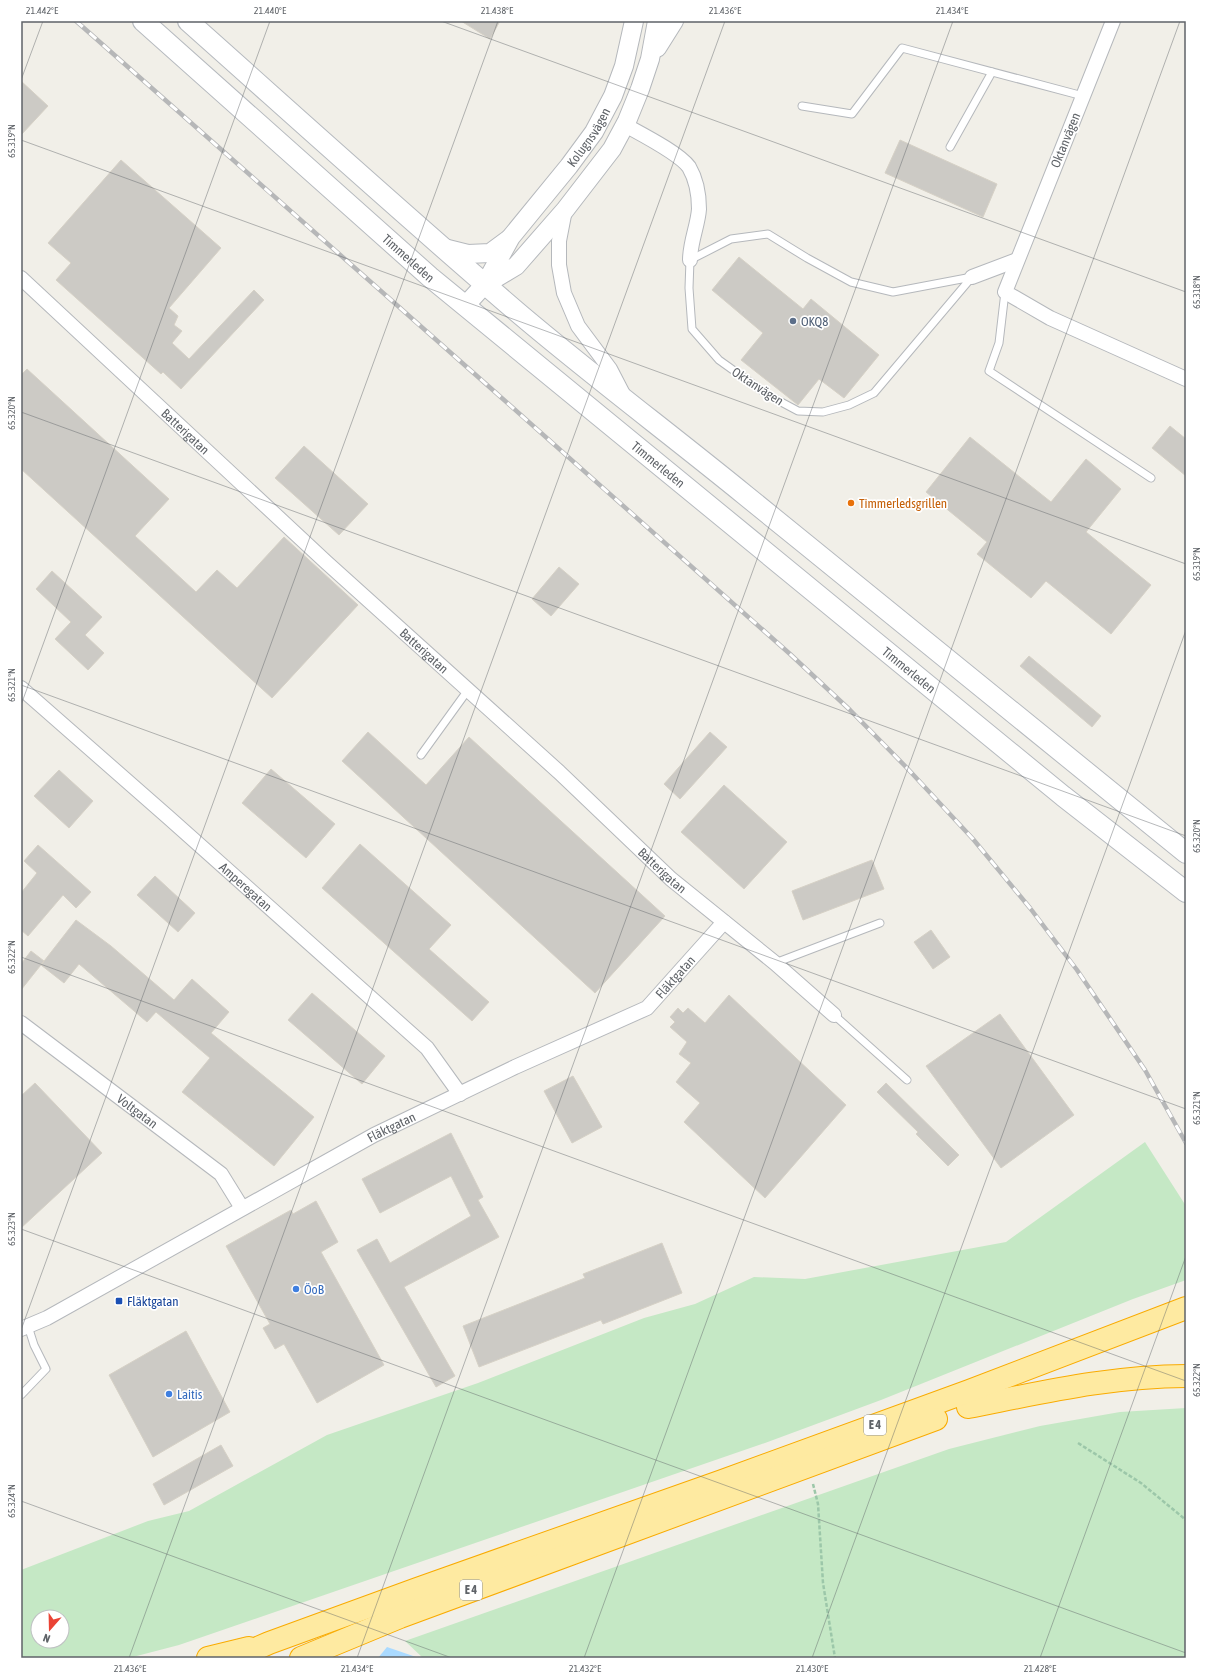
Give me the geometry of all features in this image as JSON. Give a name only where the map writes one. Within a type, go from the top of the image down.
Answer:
[{"type":"highway","name":"E 4","points":[[235,1658],[269,1643],[722,1481],[1186,1308]]},
{"type":"highway","name":"E 4","points":[[301,1658],[400,1617],[810,1466],[1186,1324]]},
{"type":"highway","name":"E 4","points":[[968,1407],[1064,1388],[1148,1378],[1186,1376]]},
{"type":"highway","points":[[208,1658],[269,1643]]},
{"type":"main road","name":"Timmerleden","points":[[143,21],[424,272],[1063,796],[1186,892]]},
{"type":"main road","points":[[188,21],[516,312],[1186,853]]},
{"type":"street","name":"Kolugnsvägen","points":[[465,306],[485,284],[511,237],[569,166],[594,132],[614,96],[624,66],[634,21]]},
{"type":"street","name":"Kolugnsvägen","points":[[485,284],[516,266],[565,210],[612,149],[626,124],[640,89],[650,59],[657,21]]},
{"type":"street","name":"Kolugnsvägen","points":[[650,59],[674,21]]},
{"type":"street","name":"Oktanvägen","points":[[1005,292],[1113,21]]},
{"type":"street","name":"Oktanvägen","points":[[626,124],[675,154],[688,167],[697,186],[699,209],[690,246],[690,260]]},
{"type":"street","name":"Kolugnsvägen","points":[[565,210],[559,241],[559,265],[564,293],[578,326],[610,369],[627,402]]},
{"type":"street","name":"Kolugnsvägen","points":[[444,248],[468,254],[490,252],[511,237]]},
{"type":"street","name":"Oktanvägen","points":[[972,277],[1017,260]]},
{"type":"street","name":"Batterigatan","points":[[21,278],[326,562],[560,772],[671,879],[775,963],[834,1015]]},
{"type":"street","points":[[1005,292],[1050,318],[1186,379]]},
{"type":"street","name":"Amperegatan","points":[[21,688],[427,1048],[460,1094]]},
{"type":"street","name":"Fläktgatan","points":[[25,1327],[46,1318],[374,1136],[515,1067],[647,1008],[724,922]]},
{"type":"street","name":"Voltgatan","points":[[21,1023],[221,1174],[242,1208]]},
{"type":"lane","points":[[802,106],[852,114],[902,48],[1083,96]]},
{"type":"lane","points":[[950,147],[992,72]]},
{"type":"lane","name":"Oktanvägen","points":[[768,234],[850,282],[893,292],[972,277],[874,393],[849,405],[822,412],[798,411],[768,395],[719,360],[692,329],[689,288],[690,260],[731,238],[768,234]]},
{"type":"lane","points":[[1005,292],[999,343],[989,371],[1151,478]]},
{"type":"lane","points":[[421,755],[468,690]]},
{"type":"lane","points":[[775,963],[880,923]]},
{"type":"lane","points":[[834,1015],[907,1080]]},
{"type":"lane","points":[[21,1395],[46,1369],[25,1327]]},
{"type":"path","points":[[1078,1443],[1142,1483],[1186,1520]]},
{"type":"path","points":[[810,1466],[818,1504],[823,1583],[835,1658]]},
{"type":"green space","points":[[1145,1142],[1186,1206],[1186,1280],[1133,1299],[881,1400],[765,1443],[179,1645],[129,1658],[21,1658],[21,1570],[148,1521],[189,1511],[327,1435],[478,1383],[644,1318],[695,1304],[754,1277],[805,1279],[1006,1242]]},
{"type":"green space","points":[[1186,1408],[1186,1658],[423,1658],[405,1641],[949,1449],[1040,1426],[1120,1412]]},
{"type":"water","points":[[387,1647],[416,1657],[416,1658],[378,1658]]},
{"type":"building","points":[[461,21],[500,21],[490,39]]},
{"type":"building","points":[[21,81],[48,106],[21,135]]},
{"type":"building","points":[[900,140],[997,184],[983,217],[885,173]]},
{"type":"building","points":[[121,160],[221,248],[169,308],[178,316],[174,325],[182,331],[172,343],[189,359],[254,290],[264,300],[181,389],[163,372],[161,374],[56,280],[71,263],[48,243]]},
{"type":"building","name":"OKQ8","points":[[739,257],[803,309],[811,299],[879,355],[844,398],[819,379],[798,405],[741,360],[763,333],[712,290]]},
{"type":"building","points":[[27,369],[169,499],[135,536],[196,592],[217,570],[237,588],[284,537],[358,605],[272,698],[21,469],[21,375]]},
{"type":"building","points":[[1170,426],[1186,439],[1186,476],[1152,448]]},
{"type":"building","points":[[970,437],[1051,502],[1086,459],[1121,489],[1086,532],[1151,585],[1111,634],[1046,581],[1031,598],[977,554],[987,542],[926,492]]},
{"type":"building","points":[[304,446],[368,504],[339,535],[275,478]]},
{"type":"building","points":[[559,567],[579,584],[551,616],[532,599]]},
{"type":"building","points":[[52,571],[102,617],[85,635],[104,653],[88,670],[55,639],[71,622],[36,589]]},
{"type":"building","points":[[1029,656],[1101,716],[1092,727],[1020,666]]},
{"type":"building","points":[[368,732],[426,785],[469,737],[665,916],[595,993],[342,761]]},
{"type":"building","points":[[710,732],[727,747],[680,799],[664,784]]},
{"type":"building","points":[[271,769],[335,824],[306,858],[242,803]]},
{"type":"building","points":[[59,770],[93,801],[69,828],[34,796]]},
{"type":"building","points":[[724,785],[787,842],[744,889],[681,832]]},
{"type":"building","points":[[360,844],[451,925],[429,949],[489,1002],[472,1021],[322,888]]},
{"type":"building","points":[[38,845],[91,892],[76,908],[63,895],[28,936],[21,930],[21,893],[37,873],[24,861]]},
{"type":"building","points":[[872,860],[884,889],[803,920],[792,891]]},
{"type":"building","points":[[155,876],[195,913],[178,932],[137,895]]},
{"type":"building","points":[[76,920],[111,946],[174,1000],[192,979],[229,1012],[211,1033],[314,1117],[274,1166],[182,1092],[210,1058],[156,1012],[147,1022],[79,964],[64,983],[41,965]]},
{"type":"building","points":[[931,930],[950,957],[933,969],[914,942]]},
{"type":"building","points":[[31,951],[44,961],[21,990],[21,964]]},
{"type":"building","points":[[312,993],[385,1056],[362,1084],[288,1020]]},
{"type":"building","points":[[729,995],[846,1105],[765,1198],[684,1122],[700,1103],[676,1082],[691,1063],[679,1054],[687,1042],[670,1027],[675,1022],[670,1017],[678,1008],[683,1013],[688,1008],[705,1023]]},
{"type":"building","points":[[1000,1014],[1074,1115],[1001,1168],[926,1066]]},
{"type":"building","points":[[573,1076],[602,1127],[572,1143],[544,1091]]},
{"type":"building","points":[[35,1083],[102,1153],[21,1228],[21,1096]]},
{"type":"building","points":[[886,1083],[959,1155],[948,1166],[916,1134],[918,1132],[877,1092]]},
{"type":"building","points":[[451,1133],[483,1197],[478,1200],[499,1237],[404,1287],[455,1376],[436,1387],[357,1250],[377,1239],[390,1263],[471,1216],[451,1176],[380,1213],[362,1179]]},
{"type":"building","name":"ÖoB","points":[[316,1201],[338,1242],[321,1252],[384,1365],[317,1403],[284,1344],[275,1349],[263,1328],[270,1324],[226,1246],[291,1210],[293,1214]]},
{"type":"building","points":[[662,1243],[682,1293],[603,1324],[601,1320],[479,1367],[463,1326],[585,1278],[583,1274]]},
{"type":"building","name":"Laitis","points":[[186,1331],[230,1412],[153,1457],[109,1375]]},
{"type":"building","points":[[221,1445],[233,1466],[164,1505],[153,1484]]},
{"type":"railway","points":[[76,21],[790,654],[850,710],[907,768],[973,839],[1030,908],[1077,970],[1145,1070],[1186,1143]]},
{"type":"place","name":"OKQ8","points":[[793,321]]},
{"type":"place","name":"Timmerledsgrillen","points":[[851,503]]},
{"type":"place","name":"ÖoB","points":[[296,1289]]},
{"type":"place","name":"Fläktgatan","points":[[119,1301]]},
{"type":"place","name":"Laitis","points":[[169,1394]]}]
